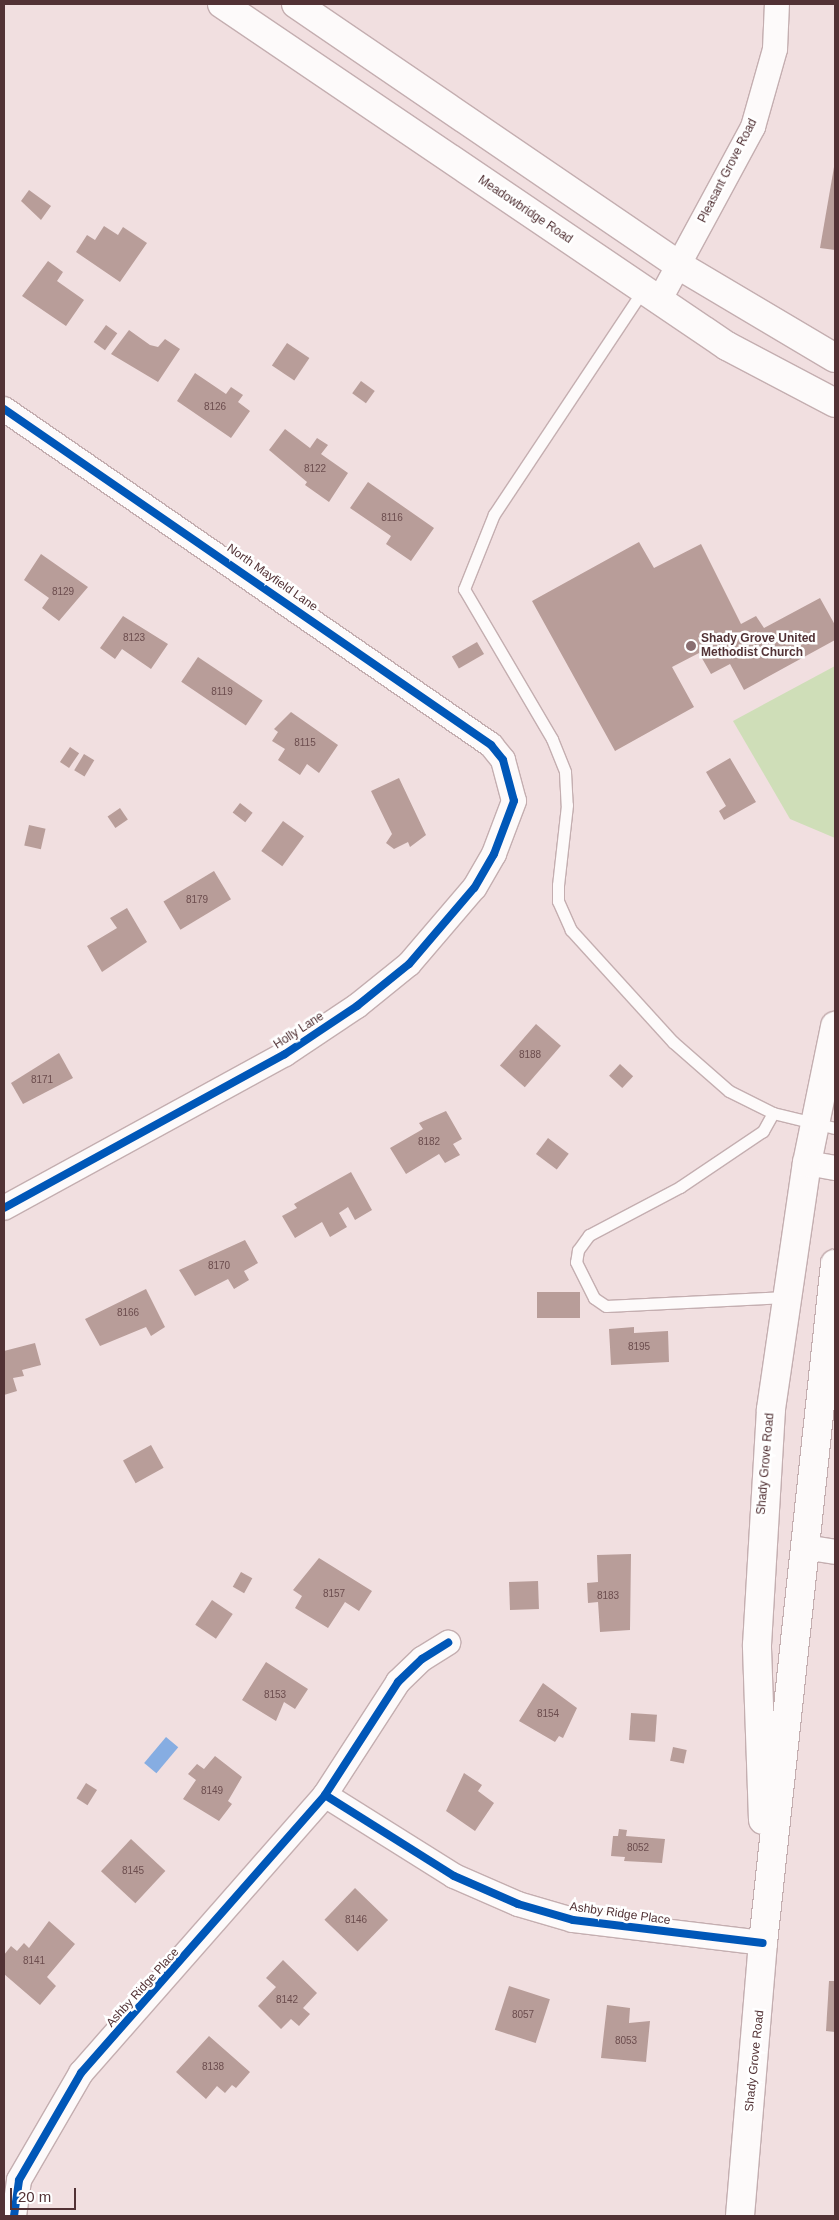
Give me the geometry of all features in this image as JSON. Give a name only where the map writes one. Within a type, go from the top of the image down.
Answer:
[{"type":"main road","name":"Meadowbridge Road","points":[[222,4],[727,346],[835,403]]},
{"type":"main road","points":[[296,4],[680,266],[835,358]]},
{"type":"main road","name":"Shady Grove Road","points":[[768,1906],[757,1646],[759,1552],[786,1297],[807,1163],[825,1126],[835,1026]]},
{"type":"main road","name":"Shady Grove Road","points":[[740,2216],[763,1943],[835,1264]]},
{"type":"street","name":"Pleasant Grove Road","points":[[651,295],[680,266],[753,127],[775,49],[777,4]]},
{"type":"street","name":"North Mayfield Lane","points":[[4,409],[449,713],[491,745],[512,781]]},
{"type":"street","name":"Holly Lane","points":[[4,1208],[285,1054],[409,964],[443,928],[494,854],[513,808],[512,781]]},
{"type":"street","points":[[807,1163],[835,1168]]},
{"type":"street","points":[[804,1547],[835,1552]]},
{"type":"street","name":"Ashby Ridge Place","points":[[14,2216],[19,2180],[81,2073],[325,1795],[398,1682],[422,1659],[448,1643]]},
{"type":"street","name":"Ashby Ridge Place","points":[[325,1795],[454,1876],[518,1904],[573,1920],[763,1943]]},
{"type":"lane","points":[[651,295],[494,514],[464,589],[552,739],[565,772],[568,805],[558,885],[564,918],[583,947],[680,1048],[729,1090],[773,1113],[825,1126]]},
{"type":"lane","points":[[773,1113],[763,1131],[680,1187],[589,1235],[578,1250],[576,1262],[594,1298],[606,1306],[786,1297]]},
{"type":"green space","points":[[835,666],[835,838],[790,819],[733,721]]},
{"type":"water","points":[[166,1737],[178,1747],[156,1773],[144,1763]]},
{"type":"building","points":[[835,167],[835,250],[820,248]]},
{"type":"building","points":[[29,190],[51,206],[41,220],[21,201]]},
{"type":"building","points":[[104,226],[118,235],[123,227],[147,243],[120,282],[76,252],[87,235],[95,240]]},
{"type":"building","points":[[48,261],[63,272],[57,281],[84,300],[66,326],[22,296]]},
{"type":"building","points":[[106,325],[117,333],[105,350],[94,342]]},
{"type":"building","points":[[129,330],[150,345],[158,347],[165,339],[180,349],[158,382],[111,354]]},
{"type":"building","points":[[287,343],[309,358],[294,380],[272,365]]},
{"type":"building","points":[[195,373],[226,394],[231,387],[243,395],[238,402],[250,411],[231,438],[177,401]]},
{"type":"building","points":[[361,381],[375,391],[366,403],[352,393]]},
{"type":"building","points":[[285,429],[310,448],[317,438],[328,445],[321,454],[348,473],[329,502],[305,485],[307,482],[269,450]]},
{"type":"building","points":[[368,482],[434,528],[411,561],[386,544],[391,536],[350,508]]},
{"type":"building","name":"Shady Grove United Methodist Church","points":[[639,542],[654,568],[701,544],[741,624],[756,616],[764,628],[820,598],[835,625],[835,640],[744,690],[730,664],[711,674],[699,653],[672,667],[694,707],[615,751],[532,601]]},
{"type":"building","points":[[41,554],[88,587],[59,621],[42,608],[49,598],[24,580]]},
{"type":"building","points":[[123,616],[168,644],[151,669],[122,649],[115,659],[100,648]]},
{"type":"building","points":[[477,642],[484,654],[459,669],[452,656]]},
{"type":"building","points":[[198,657],[263,701],[246,725],[181,682]]},
{"type":"building","points":[[291,712],[338,745],[319,773],[307,764],[300,775],[278,760],[285,749],[272,741],[278,732],[274,729]]},
{"type":"building","points":[[70,747],[79,753],[69,768],[60,762]]},
{"type":"building","points":[[84,754],[94,760],[85,776],[74,770]]},
{"type":"building","points":[[730,758],[756,802],[724,820],[719,811],[726,806],[706,772]]},
{"type":"building","points":[[399,778],[426,835],[410,847],[408,842],[394,849],[386,843],[392,834],[371,791]]},
{"type":"building","points":[[240,803],[253,813],[245,822],[233,812]]},
{"type":"building","points":[[120,808],[128,820],[115,828],[108,816]]},
{"type":"building","points":[[283,821],[304,836],[282,866],[261,851]]},
{"type":"building","points":[[29,825],[46,829],[41,849],[24,845]]},
{"type":"building","points":[[214,871],[231,899],[180,930],[163,901]]},
{"type":"building","points":[[127,908],[147,942],[102,972],[87,946],[117,928],[110,918]]},
{"type":"building","points":[[536,1024],[561,1046],[525,1087],[500,1066]]},
{"type":"building","points":[[59,1053],[73,1078],[23,1104],[11,1083]]},
{"type":"building","points":[[620,1064],[633,1076],[622,1088],[609,1076]]},
{"type":"building","points":[[446,1111],[462,1139],[453,1144],[460,1155],[445,1163],[439,1154],[406,1174],[390,1148],[423,1129],[419,1123]]},
{"type":"building","points":[[548,1138],[569,1154],[557,1170],[536,1154]]},
{"type":"building","points":[[351,1172],[372,1210],[355,1220],[348,1207],[339,1213],[347,1227],[330,1237],[322,1222],[295,1238],[282,1216],[297,1208],[294,1204]]},
{"type":"building","points":[[245,1240],[258,1263],[244,1271],[249,1280],[234,1289],[228,1279],[195,1296],[179,1270]]},
{"type":"building","points":[[146,1289],[165,1327],[151,1336],[146,1327],[100,1346],[85,1319]]},
{"type":"building","points":[[537,1292],[580,1292],[580,1318],[537,1318]]},
{"type":"building","points":[[634,1327],[634,1333],[668,1331],[669,1362],[611,1365],[609,1329]]},
{"type":"building","points":[[35,1343],[41,1365],[22,1370],[24,1376],[13,1378],[17,1391],[4,1395],[4,1351]]},
{"type":"building","points":[[151,1445],[164,1468],[136,1483],[123,1461]]},
{"type":"building","points":[[631,1554],[630,1630],[600,1632],[598,1602],[588,1603],[587,1583],[598,1582],[597,1555]]},
{"type":"building","points":[[319,1558],[372,1591],[359,1611],[345,1602],[328,1628],[295,1608],[302,1596],[293,1590]]},
{"type":"building","points":[[241,1572],[252,1578],[244,1593],[233,1587]]},
{"type":"building","points":[[538,1581],[539,1609],[510,1610],[509,1582]]},
{"type":"building","points":[[212,1600],[233,1614],[216,1639],[195,1625]]},
{"type":"building","points":[[266,1662],[308,1689],[295,1709],[284,1702],[276,1721],[242,1700]]},
{"type":"building","points":[[543,1683],[577,1708],[563,1738],[559,1736],[555,1742],[519,1721]]},
{"type":"building","points":[[631,1713],[657,1715],[655,1742],[629,1740]]},
{"type":"building","points":[[673,1747],[687,1750],[684,1764],[670,1761]]},
{"type":"building","points":[[215,1756],[242,1777],[228,1801],[232,1804],[219,1821],[183,1799],[196,1780],[188,1774],[197,1764],[204,1769]]},
{"type":"building","points":[[464,1773],[482,1785],[478,1791],[494,1803],[475,1831],[446,1811]]},
{"type":"building","points":[[86,1783],[97,1790],[87,1805],[76,1798]]},
{"type":"building","points":[[619,1829],[627,1830],[626,1836],[665,1839],[662,1863],[624,1861],[625,1857],[611,1856],[613,1836],[618,1836]]},
{"type":"building","points":[[131,1839],[165,1871],[135,1903],[101,1871]]},
{"type":"building","points":[[355,1888],[388,1920],[358,1952],[324,1920]]},
{"type":"building","points":[[49,1921],[75,1944],[47,1977],[56,1986],[40,2005],[4,1974],[4,1955],[11,1946],[17,1951],[24,1943],[29,1948]]},
{"type":"building","points":[[283,1960],[317,1993],[303,2008],[310,2014],[299,2026],[291,2019],[281,2029],[258,2006],[276,1987],[266,1978]]},
{"type":"building","points":[[829,1981],[835,1981],[835,2032],[826,2031]]},
{"type":"building","points":[[509,1986],[550,1999],[536,2043],[495,2030]]},
{"type":"building","points":[[607,2005],[630,2008],[629,2023],[650,2021],[646,2062],[601,2058]]},
{"type":"building","points":[[209,2036],[250,2072],[236,2088],[232,2085],[225,2093],[217,2086],[206,2099],[176,2072]]},
{"type":"cycle path","points":[[4,409],[491,745],[503,760],[514,801],[494,854],[474,888],[409,964],[357,1006],[285,1054],[4,1208]]},
{"type":"cycle path","points":[[14,2216],[19,2180],[81,2073],[325,1795],[398,1682],[422,1659],[448,1643]]},
{"type":"cycle path","points":[[325,1795],[454,1876],[518,1904],[573,1920],[763,1943]]},
{"type":"place","name":"Shady Grove United Methodist Church","points":[[691,646]]}]
